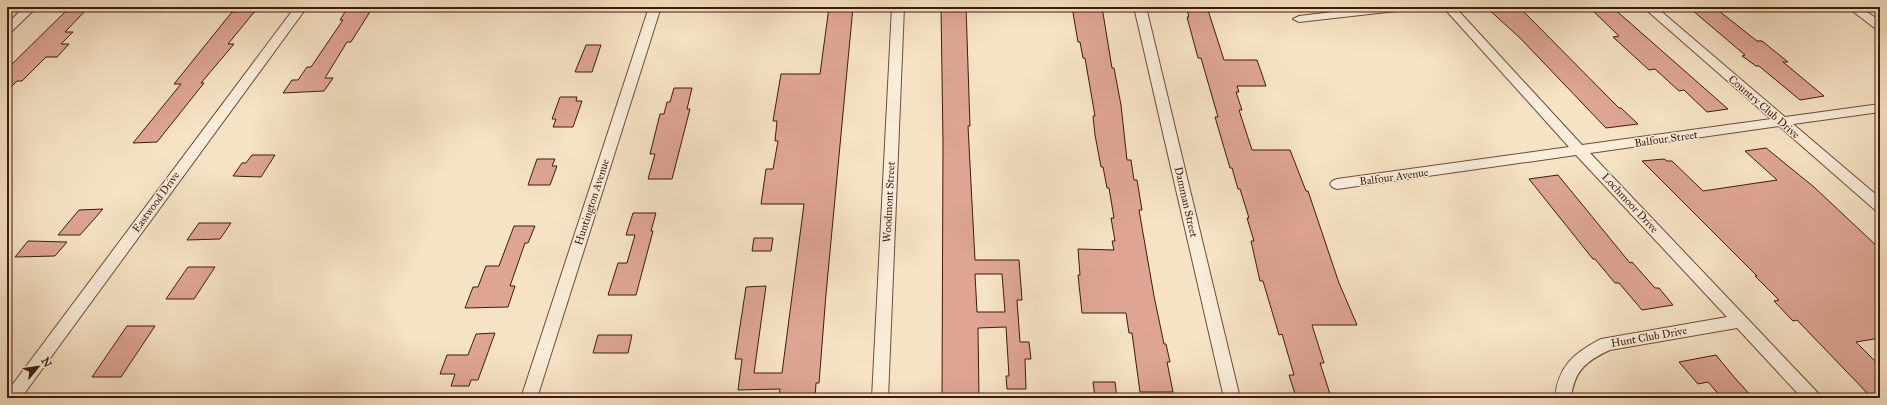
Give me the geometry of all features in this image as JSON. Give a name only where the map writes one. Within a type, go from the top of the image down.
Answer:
[{"type":"street","points":[[7,30],[31,7]]},
{"type":"street","name":"Eastwood Drive","points":[[12,398],[301,7]]},
{"type":"street","name":"Huntington Avenue","points":[[529,398],[655,7]]},
{"type":"street","name":"Woodmont Street","points":[[880,398],[898,7]]},
{"type":"street","name":"Damman Street","points":[[1140,7],[1232,398]]},
{"type":"street","points":[[1299,19],[1405,7]]},
{"type":"street","name":"Lochmoor Drive","points":[[1449,7],[1580,151],[1812,398]]},
{"type":"street","name":"Country Club Drive","points":[[1649,7],[1880,206]]},
{"type":"street","points":[[1853,7],[1880,27]]},
{"type":"street","name":"Balfour Street","points":[[1451,169],[1880,108]]},
{"type":"street","name":"Balfour Avenue","points":[[1337,184],[1451,169]]},
{"type":"street","name":"Hunt Club Drive","points":[[1563,398],[1563,388],[1568,374],[1577,362],[1589,352],[1607,344],[1741,321]]},
{"type":"building","points":[[70,7],[89,7],[65,32],[73,32],[61,44],[69,44],[57,57],[46,57],[22,81],[17,81],[7,91],[7,69]]},
{"type":"building","points":[[348,7],[373,7],[351,42],[347,42],[325,78],[333,78],[324,91],[283,93],[292,80],[298,80],[307,67],[311,67],[343,20],[340,20]]},
{"type":"building","points":[[829,7],[853,7],[819,383],[816,383],[815,398],[779,398],[780,389],[738,390],[742,359],[735,359],[746,287],[766,286],[754,373],[782,373],[804,204],[761,204],[766,169],[773,169],[778,141],[775,141],[777,121],[773,121],[781,74],[820,74]]},
{"type":"building","points":[[941,7],[966,7],[970,126],[968,126],[975,260],[1019,260],[1022,300],[1017,300],[1020,342],[1029,342],[1031,359],[1025,359],[1026,389],[1007,389],[1006,376],[1009,376],[1006,327],[978,328],[979,398],[942,398],[943,143]],"holes":[[[975,274],[1002,274],[1005,312],[977,312]]]},
{"type":"building","points":[[1072,7],[1102,7],[1112,68],[1114,68],[1121,105],[1127,160],[1131,160],[1134,180],[1137,180],[1142,210],[1139,210],[1154,296],[1164,344],[1166,344],[1170,362],[1167,362],[1173,392],[1140,392],[1132,333],[1129,333],[1126,313],[1082,313],[1078,275],[1080,275],[1078,249],[1114,250],[1112,241],[1115,241],[1111,218],[1114,218],[1109,188],[1107,188],[1103,167],[1101,167],[1095,135],[1093,116],[1095,116],[1085,58],[1083,58],[1080,42],[1078,42]]},
{"type":"building","points":[[1186,7],[1207,7],[1224,60],[1257,60],[1266,86],[1237,86],[1239,92],[1236,92],[1242,110],[1239,110],[1252,150],[1290,150],[1306,191],[1308,191],[1339,283],[1357,325],[1312,325],[1324,363],[1320,363],[1330,394],[1295,394],[1289,375],[1294,375],[1282,334],[1279,335],[1263,281],[1260,281],[1251,241],[1254,241],[1247,218],[1249,218],[1240,189],[1238,189],[1232,168],[1230,168],[1215,117],[1218,117],[1201,58],[1198,58],[1187,17],[1189,17]]},
{"type":"building","points":[[1486,7],[1519,7],[1619,108],[1621,108],[1638,124],[1606,128],[1520,38]]},
{"type":"building","points":[[1589,7],[1612,7],[1728,109],[1707,112],[1684,90],[1679,91],[1655,69],[1649,70],[1613,37],[1619,36]]},
{"type":"building","points":[[1714,7],[1757,41],[1762,41],[1788,62],[1783,62],[1824,96],[1800,100],[1759,66],[1756,66],[1742,56],[1745,55],[1692,10]]},
{"type":"building","points":[[255,11],[228,44],[234,44],[201,83],[204,83],[157,142],[133,143],[181,84],[174,84],[232,12]]},
{"type":"building","points":[[586,45],[601,45],[592,72],[575,72]]},
{"type":"building","points":[[674,88],[692,88],[687,109],[690,109],[672,179],[648,179],[655,154],[650,154],[660,114],[664,114],[667,102],[670,102]]},
{"type":"building","points":[[560,97],[577,97],[576,101],[582,101],[573,127],[553,127],[556,119],[552,119]]},
{"type":"building","points":[[1766,148],[1814,187],[1880,249],[1880,338],[1856,342],[1880,366],[1880,398],[1872,398],[1797,320],[1793,321],[1774,301],[1779,300],[1755,276],[1757,276],[1642,161],[1664,159],[1667,161],[1672,161],[1703,191],[1777,180],[1745,151]]},
{"type":"building","points":[[252,155],[275,155],[261,177],[233,176],[242,163],[246,163]]},
{"type":"building","points":[[537,159],[555,159],[552,166],[557,166],[550,185],[528,185]]},
{"type":"building","points":[[1558,175],[1630,263],[1632,262],[1655,288],[1659,288],[1673,305],[1642,310],[1619,283],[1615,283],[1595,259],[1593,259],[1529,179]]},
{"type":"building","points":[[103,209],[80,235],[58,235],[79,210]]},
{"type":"building","points":[[633,213],[656,213],[651,231],[653,231],[636,295],[608,295],[618,263],[627,263],[635,235],[626,235]]},
{"type":"building","points":[[199,223],[231,223],[220,239],[187,240]]},
{"type":"building","points":[[514,226],[535,226],[528,243],[525,243],[510,286],[515,286],[508,307],[465,308],[473,287],[478,287],[486,266],[499,266]]},
{"type":"building","points":[[754,238],[773,238],[771,251],[752,251]]},
{"type":"building","points":[[28,241],[67,242],[55,256],[15,257]]},
{"type":"building","points":[[188,267],[215,267],[194,299],[166,299]]},
{"type":"building","points":[[127,326],[155,326],[121,377],[92,377]]},
{"type":"building","points":[[495,333],[478,380],[471,380],[469,386],[451,386],[455,374],[440,374],[447,355],[468,355],[476,334]]},
{"type":"building","points":[[598,335],[632,335],[628,353],[593,353]]},
{"type":"building","points":[[1716,355],[1753,398],[1722,398],[1708,382],[1698,384],[1679,362]]},
{"type":"building","points":[[1093,382],[1115,382],[1117,398],[1095,398]]}]
